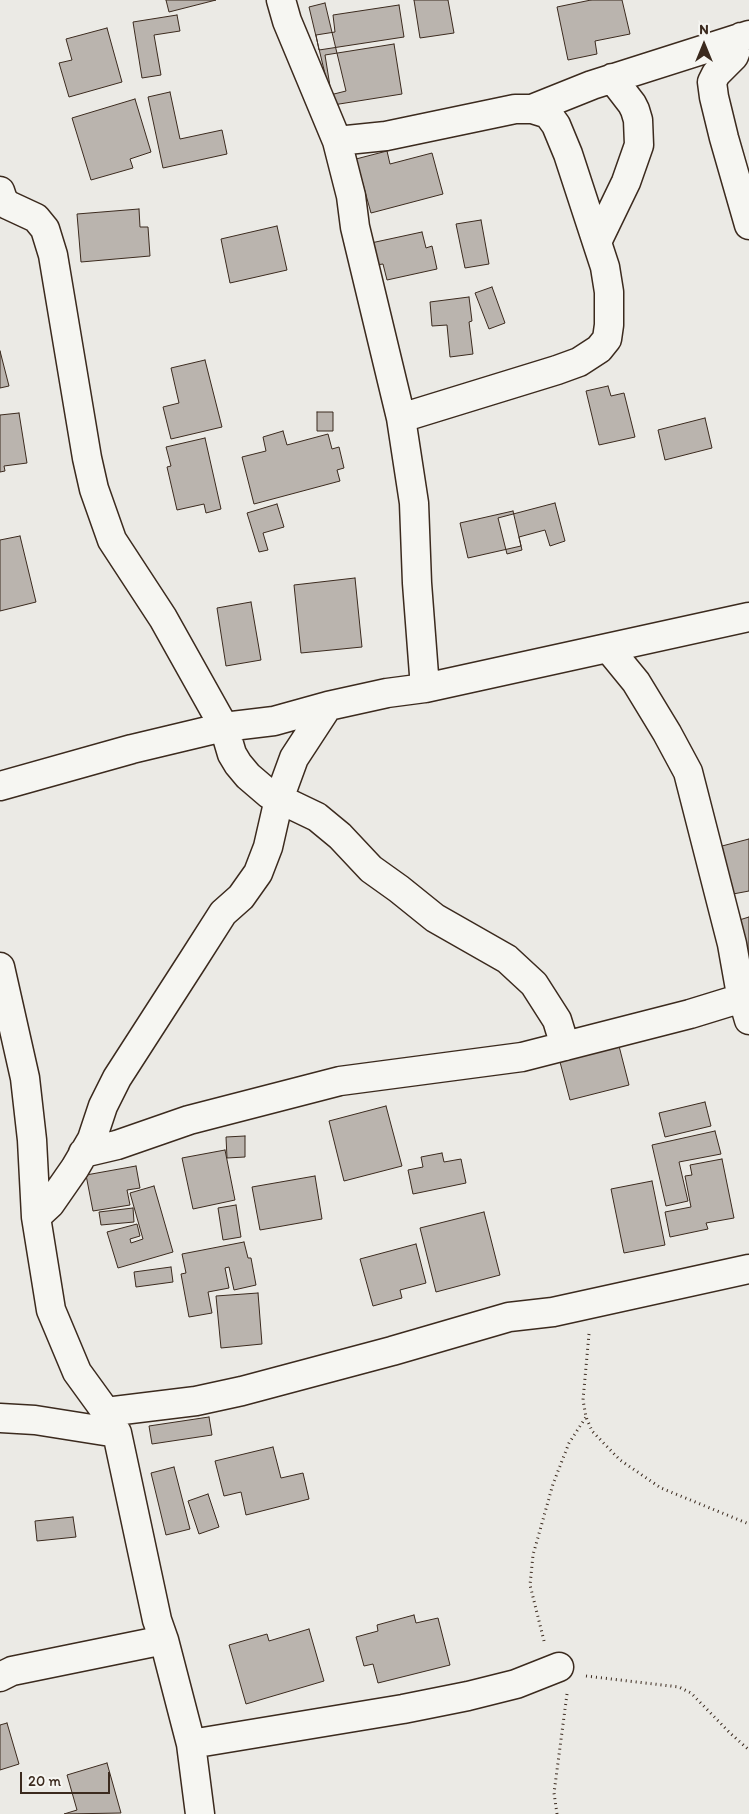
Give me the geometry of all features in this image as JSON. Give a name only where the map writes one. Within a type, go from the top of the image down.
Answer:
[{"type":"street","points":[[281,0],[291,30],[337,141],[351,196],[355,227],[401,418],[414,503],[417,583],[425,688]]},
{"type":"street","points":[[532,109],[612,78],[745,36]]},
{"type":"street","points":[[745,36],[734,56],[716,74],[712,82],[724,138],[749,225]]},
{"type":"street","points":[[597,242],[626,182],[639,146],[638,120],[635,110],[612,78]]},
{"type":"street","points":[[337,141],[386,136],[515,109],[532,109],[548,114],[556,125],[568,154],[605,267],[609,292],[609,325],[607,339],[599,349],[579,362],[557,370],[401,418]]},
{"type":"street","points":[[1,198],[8,205],[36,218],[45,229],[54,255],[88,458],[97,498],[112,540],[163,618],[224,728],[232,754],[248,776],[259,787],[317,817],[340,836],[371,870],[399,889],[435,918],[507,959],[534,984],[557,1020],[565,1046]]},
{"type":"street","points":[[0,786],[132,749],[224,728],[274,720],[387,693],[425,688],[749,617]]},
{"type":"street","points":[[83,1153],[117,1144],[189,1120],[340,1081],[522,1057],[690,1014],[746,1009],[732,944],[688,772],[636,682],[609,649]]},
{"type":"street","points":[[36,1217],[62,1189],[92,1139],[117,1078],[223,913],[241,897],[258,874],[268,847],[279,799],[294,758],[328,706]]},
{"type":"street","points":[[0,967],[26,1078],[32,1140],[36,1217],[52,1310],[78,1372],[112,1422],[157,1620],[191,1744],[200,1814]]},
{"type":"street","points":[[0,1418],[112,1422],[242,1391],[509,1318],[553,1312],[688,1284],[749,1269]]},
{"type":"street","points":[[0,1677],[12,1671],[164,1640]]},
{"type":"street","points":[[191,1744],[403,1709],[468,1696],[562,1672]]},
{"type":"path","points":[[596,1302],[588,1339],[583,1400],[586,1417],[592,1431],[620,1460],[661,1488],[749,1524]]},
{"type":"path","points":[[557,1814],[554,1793],[567,1694],[562,1672],[544,1642],[530,1585],[533,1555],[553,1484],[569,1442],[586,1417]]},
{"type":"path","points":[[562,1672],[679,1687],[691,1693],[749,1750]]},
{"type":"building","points":[[166,0],[216,0],[169,12]]},
{"type":"building","points":[[414,0],[448,0],[454,33],[420,38]]},
{"type":"building","points":[[591,0],[622,0],[630,34],[595,41],[597,54],[568,60],[557,7]]},
{"type":"building","points":[[325,3],[346,91],[330,95],[309,7]]},
{"type":"building","points":[[399,5],[404,37],[319,50],[316,35],[335,32],[333,15]]},
{"type":"building","points":[[177,15],[180,31],[154,35],[161,75],[142,78],[133,22]]},
{"type":"building","points":[[107,28],[122,82],[69,97],[59,63],[72,60],[66,39]]},
{"type":"building","points":[[394,44],[402,94],[333,105],[325,55]]},
{"type":"building","points":[[170,92],[180,139],[222,130],[227,154],[163,168],[148,97]]},
{"type":"building","points":[[135,99],[151,152],[130,159],[133,168],[91,180],[72,118]]},
{"type":"building","points":[[387,151],[390,164],[432,153],[443,194],[371,213],[356,159]]},
{"type":"building","points":[[139,209],[140,227],[148,227],[150,256],[81,262],[77,214]]},
{"type":"building","points":[[481,220],[489,264],[465,268],[456,224]]},
{"type":"building","points":[[277,226],[287,270],[230,283],[221,239]]},
{"type":"building","points":[[422,232],[426,248],[432,246],[437,269],[387,280],[383,264],[376,265],[371,243]]},
{"type":"building","points":[[492,287],[505,323],[489,329],[475,293]]},
{"type":"building","points":[[469,297],[472,321],[469,322],[473,354],[450,357],[447,325],[432,326],[430,302]]},
{"type":"building","points":[[0,351],[9,386],[0,388]]},
{"type":"building","points":[[205,360],[222,427],[171,439],[163,407],[179,403],[171,368]]},
{"type":"building","points":[[608,386],[611,396],[624,393],[635,437],[599,445],[586,391]]},
{"type":"building","points":[[317,412],[333,412],[333,431],[317,431]]},
{"type":"building","points":[[19,413],[27,463],[4,466],[5,471],[0,472],[0,415]]},
{"type":"building","points":[[705,418],[712,448],[665,460],[658,430]]},
{"type":"building","points":[[283,431],[287,445],[328,434],[332,449],[339,447],[344,468],[337,470],[340,481],[254,504],[242,457],[266,451],[263,437]]},
{"type":"building","points":[[205,438],[221,509],[206,513],[204,504],[177,510],[167,467],[171,466],[166,447]]},
{"type":"building","points":[[555,503],[565,541],[550,546],[545,530],[519,537],[522,550],[507,554],[498,518]]},
{"type":"building","points":[[277,504],[284,527],[263,533],[268,550],[259,552],[247,513]]},
{"type":"building","points":[[513,511],[521,546],[468,558],[460,523]]},
{"type":"building","points":[[20,536],[36,602],[0,611],[0,540]]},
{"type":"building","points":[[355,578],[362,647],[301,653],[294,585]]},
{"type":"building","points":[[251,602],[261,660],[226,666],[217,608]]},
{"type":"building","points":[[749,839],[749,891],[733,894],[722,846]]},
{"type":"building","points":[[749,917],[749,966],[736,921]]},
{"type":"building","points":[[619,1046],[629,1085],[570,1100],[560,1062]]},
{"type":"building","points":[[705,1102],[711,1126],[665,1137],[659,1113]]},
{"type":"building","points":[[386,1106],[402,1166],[344,1181],[329,1121]]},
{"type":"building","points":[[715,1131],[721,1154],[679,1162],[688,1201],[666,1206],[652,1145]]},
{"type":"building","points":[[245,1136],[245,1157],[227,1158],[226,1137]]},
{"type":"building","points":[[225,1150],[235,1200],[193,1209],[182,1158]]},
{"type":"building","points":[[442,1153],[444,1162],[461,1159],[466,1183],[413,1194],[408,1170],[423,1167],[421,1157]]},
{"type":"building","points":[[722,1159],[734,1218],[706,1223],[708,1229],[670,1237],[665,1212],[691,1207],[685,1176],[692,1175],[690,1165]]},
{"type":"building","points":[[136,1166],[140,1188],[127,1190],[130,1205],[93,1211],[86,1175]]},
{"type":"building","points":[[315,1176],[322,1219],[260,1230],[252,1187]]},
{"type":"building","points":[[652,1181],[665,1245],[624,1253],[611,1189]]},
{"type":"building","points":[[154,1186],[173,1252],[118,1268],[107,1232],[137,1224],[140,1236],[130,1239],[131,1243],[143,1239],[130,1193]]},
{"type":"building","points":[[236,1205],[241,1237],[223,1240],[218,1208]]},
{"type":"building","points":[[133,1208],[134,1222],[101,1225],[99,1212]]},
{"type":"building","points":[[484,1212],[500,1275],[436,1292],[420,1228]]},
{"type":"building","points":[[244,1242],[248,1258],[251,1258],[256,1285],[234,1290],[229,1267],[225,1268],[229,1288],[208,1292],[212,1313],[189,1317],[181,1274],[186,1273],[182,1254]]},
{"type":"building","points":[[416,1244],[426,1283],[400,1290],[402,1298],[373,1306],[360,1259]]},
{"type":"building","points":[[171,1267],[173,1282],[136,1287],[134,1272]]},
{"type":"building","points":[[258,1293],[262,1344],[221,1348],[216,1296]]},
{"type":"building","points":[[209,1417],[212,1435],[152,1444],[149,1426]]},
{"type":"building","points":[[273,1447],[281,1478],[303,1473],[309,1499],[246,1515],[241,1492],[224,1496],[215,1461]]},
{"type":"building","points":[[174,1467],[190,1529],[166,1535],[151,1473]]},
{"type":"building","points":[[208,1494],[219,1527],[199,1534],[188,1501]]},
{"type":"building","points":[[73,1517],[76,1537],[37,1541],[35,1521]]},
{"type":"building","points":[[414,1615],[416,1623],[438,1618],[450,1665],[378,1683],[373,1664],[364,1666],[356,1637],[378,1631],[377,1625]]},
{"type":"building","points":[[309,1629],[324,1681],[246,1704],[229,1645],[267,1634],[269,1641]]},
{"type":"building","points":[[7,1723],[19,1764],[0,1770],[0,1725]]},
{"type":"building","points":[[107,1763],[121,1813],[64,1814],[77,1810],[67,1775]]}]
